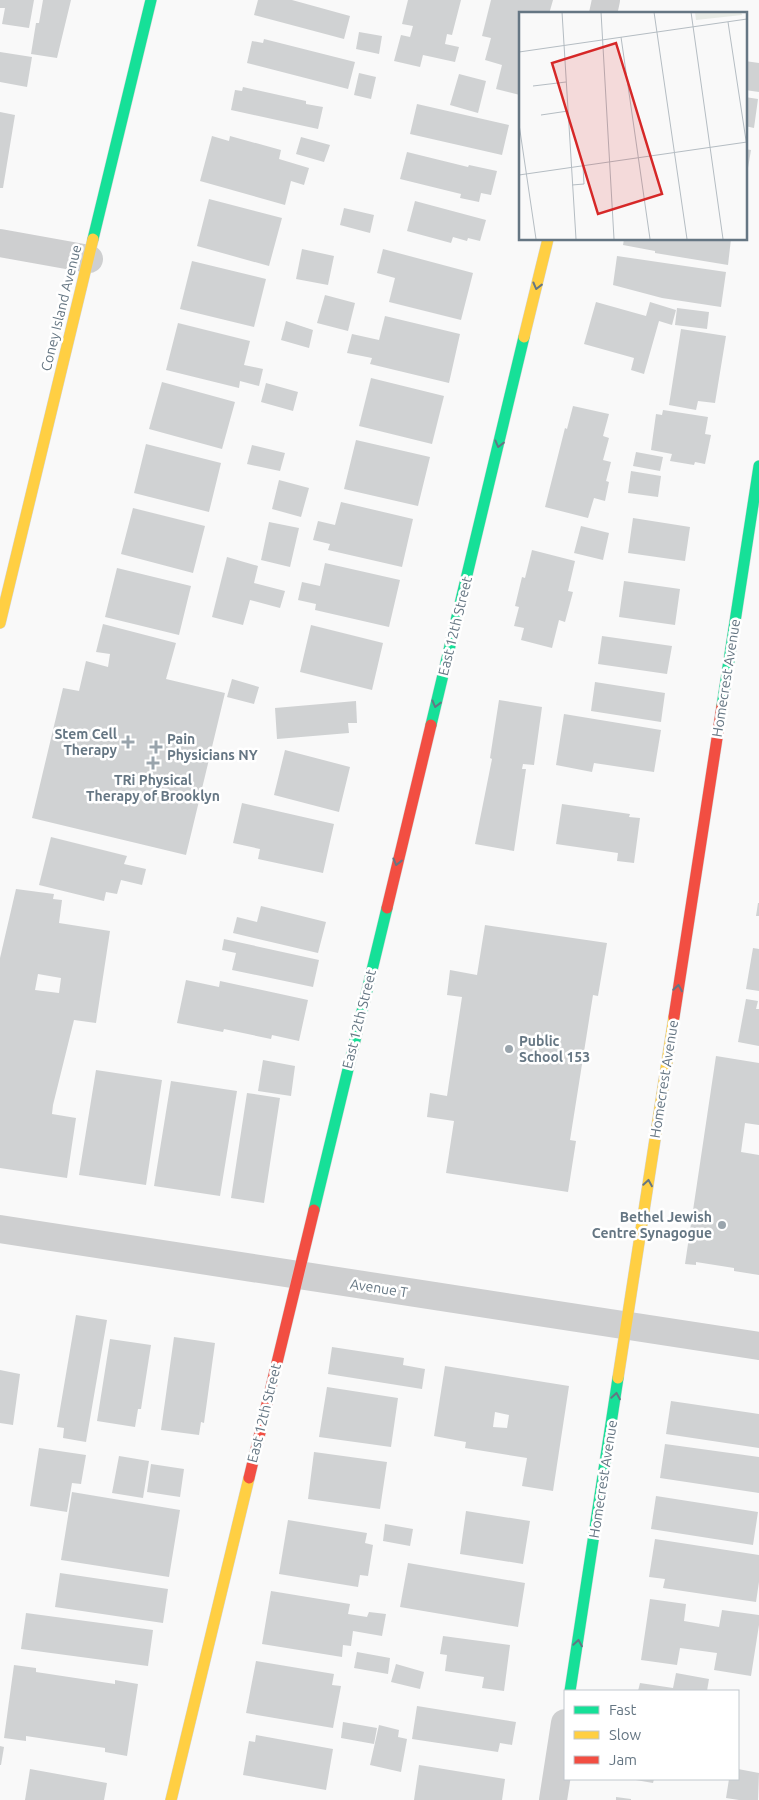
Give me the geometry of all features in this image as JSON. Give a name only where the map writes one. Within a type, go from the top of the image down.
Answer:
[{"type":"street","name":"Coney Island Avenue","points":[[0,623],[5,584],[89,259],[151,0]]},
{"type":"street","name":"East 12th Street","points":[[171,1800],[548,240]]},
{"type":"street","points":[[0,243],[89,259]]},
{"type":"street","name":"Homecrest Avenue","points":[[570,1690],[759,466]]},
{"type":"street","name":"Avenue T","points":[[0,1229],[759,1346]]},
{"type":"street","points":[[553,1800],[564,1729]]},
{"type":"building","points":[[0,0],[34,0],[29,28],[2,24],[5,8],[0,8]]},
{"type":"building","points":[[43,0],[71,0],[57,58],[31,54],[36,23],[39,23]]},
{"type":"building","points":[[258,0],[292,0],[350,16],[344,39],[254,15]]},
{"type":"building","points":[[408,0],[461,0],[452,35],[447,34],[445,44],[459,47],[455,62],[423,55],[420,67],[394,61],[401,35],[410,37],[413,26],[402,24]]},
{"type":"building","points":[[491,0],[553,0],[550,12],[519,12],[519,95],[496,89],[502,65],[485,60],[491,38],[482,36]]},
{"type":"building","points":[[359,32],[382,36],[379,54],[356,49]]},
{"type":"building","points":[[264,39],[355,62],[348,89],[247,63],[252,41],[263,43]]},
{"type":"building","points":[[0,52],[32,57],[27,87],[0,82]]},
{"type":"building","points":[[746,61],[759,63],[759,92],[746,90]]},
{"type":"building","points":[[359,73],[376,77],[371,99],[354,95]]},
{"type":"building","points":[[459,74],[486,81],[478,113],[450,105]]},
{"type":"building","points":[[243,87],[306,101],[306,104],[323,107],[318,129],[231,110],[235,90],[242,91]]},
{"type":"building","points":[[746,97],[758,99],[754,128],[746,126]]},
{"type":"building","points":[[417,104],[509,125],[502,155],[410,134]]},
{"type":"building","points":[[0,112],[15,115],[3,188],[0,188]]},
{"type":"building","points":[[212,136],[229,141],[230,136],[281,150],[279,159],[309,168],[304,185],[291,181],[285,205],[200,181]]},
{"type":"building","points":[[301,137],[330,145],[324,162],[296,154]]},
{"type":"building","points":[[746,149],[751,150],[746,180]]},
{"type":"building","points":[[407,152],[468,167],[469,165],[497,171],[491,195],[481,193],[479,202],[460,198],[461,194],[400,179]]},
{"type":"building","points":[[209,199],[282,218],[269,266],[197,246]]},
{"type":"building","points":[[415,201],[486,220],[480,241],[468,238],[467,241],[453,237],[451,243],[407,231]]},
{"type":"building","points":[[344,208],[374,215],[370,233],[340,225]]},
{"type":"building","points":[[624,240],[731,240],[728,265],[655,253],[655,251],[623,245]]},
{"type":"building","points":[[302,249],[334,256],[328,285],[296,279]]},
{"type":"building","points":[[383,249],[473,273],[461,320],[389,302],[395,278],[377,273]]},
{"type":"building","points":[[617,256],[726,272],[721,307],[662,298],[613,285]]},
{"type":"building","points":[[192,261],[266,279],[254,327],[180,309]]},
{"type":"building","points":[[325,295],[355,303],[348,331],[317,323]]},
{"type":"building","points":[[596,302],[646,316],[650,302],[676,310],[672,325],[659,321],[644,374],[631,370],[634,358],[584,344]]},
{"type":"building","points":[[677,308],[709,312],[707,329],[675,325]]},
{"type":"building","points":[[385,316],[460,334],[449,383],[370,364],[372,358],[347,353],[352,334],[379,340]]},
{"type":"building","points":[[286,321],[313,330],[309,348],[281,340]]},
{"type":"building","points":[[178,323],[250,341],[244,365],[263,369],[259,386],[240,381],[239,388],[166,370]]},
{"type":"building","points":[[681,329],[726,336],[715,403],[698,401],[696,410],[669,405]]},
{"type":"building","points":[[371,378],[444,396],[432,444],[359,426]]},
{"type":"building","points":[[162,382],[235,402],[222,449],[149,429]]},
{"type":"building","points":[[266,383],[298,392],[293,411],[261,402]]},
{"type":"building","points":[[573,406],[609,414],[603,436],[609,438],[603,460],[611,462],[606,481],[609,482],[605,501],[594,498],[588,518],[545,507],[565,428],[567,429]]},
{"type":"building","points":[[663,410],[708,417],[705,434],[711,435],[705,464],[695,462],[694,465],[670,461],[672,454],[651,450],[656,414],[662,415]]},
{"type":"building","points":[[356,440],[430,457],[418,506],[344,489]]},
{"type":"building","points":[[146,444],[221,463],[209,512],[134,493]]},
{"type":"building","points":[[252,445],[285,453],[280,471],[247,464]]},
{"type":"building","points":[[636,452],[663,457],[660,471],[633,466]]},
{"type":"building","points":[[631,471],[661,476],[658,497],[628,493]]},
{"type":"building","points":[[279,480],[309,488],[301,517],[272,509]]},
{"type":"building","points":[[341,502],[413,519],[402,567],[328,550],[330,544],[313,540],[318,521],[335,525]]},
{"type":"building","points":[[133,508],[205,526],[193,573],[121,554]]},
{"type":"building","points":[[633,518],[690,527],[685,561],[628,553]]},
{"type":"building","points":[[269,522],[299,528],[290,567],[261,560]]},
{"type":"building","points":[[581,526],[609,533],[603,560],[574,553]]},
{"type":"building","points":[[532,550],[575,561],[568,591],[573,592],[565,622],[559,620],[552,648],[521,640],[524,628],[514,626],[519,607],[515,606],[522,577],[525,578]]},
{"type":"building","points":[[227,557],[258,566],[254,583],[285,591],[280,608],[250,600],[243,625],[212,617]]},
{"type":"building","points":[[325,563],[400,580],[389,627],[315,610],[316,604],[298,600],[302,582],[320,586]]},
{"type":"building","points":[[117,568],[191,586],[179,635],[105,617]]},
{"type":"building","points":[[624,581],[680,589],[675,625],[619,617]]},
{"type":"building","points":[[103,624],[176,643],[166,679],[225,693],[186,855],[32,818],[63,688],[79,691],[86,661],[108,667],[110,654],[96,652]]},
{"type":"building","points":[[311,625],[383,643],[372,690],[300,672]]},
{"type":"building","points":[[602,636],[672,646],[667,674],[598,664]]},
{"type":"building","points":[[232,679],[259,687],[254,704],[227,697]]},
{"type":"building","points":[[595,682],[665,693],[661,722],[591,711]]},
{"type":"building","points":[[499,700],[542,707],[534,765],[523,764],[522,769],[526,769],[514,851],[475,844],[492,759],[490,758]]},
{"type":"building","points":[[356,701],[357,723],[348,723],[349,733],[277,739],[275,708]]},
{"type":"building","points":[[564,714],[661,730],[654,772],[594,763],[592,772],[556,765]]},
{"type":"building","points":[[285,750],[350,767],[339,812],[274,795]]},
{"type":"building","points":[[242,803],[334,824],[323,873],[258,859],[260,849],[233,843]]},
{"type":"building","points":[[562,804],[630,814],[629,817],[640,818],[634,863],[617,861],[618,853],[556,844]]},
{"type":"building","points":[[51,837],[127,856],[124,864],[146,869],[142,885],[121,880],[117,894],[106,892],[104,901],[39,885]]},
{"type":"building","points":[[16,889],[54,894],[53,899],[62,900],[59,923],[110,931],[96,1023],[74,1020],[53,1105],[52,1114],[76,1118],[67,1178],[0,1168],[0,958]],"holes":[[[38,974],[61,978],[59,993],[35,990]]]},
{"type":"building","points":[[758,903],[759,916],[756,916]]},
{"type":"building","points":[[261,906],[326,922],[318,953],[233,933],[237,917],[257,922]]},
{"type":"building","name":"Public School 153","points":[[485,925],[607,943],[598,996],[593,995],[570,1140],[576,1141],[568,1192],[446,1173],[454,1121],[427,1117],[430,1093],[447,1096],[462,997],[447,995],[450,970],[477,975]]},
{"type":"building","points":[[224,939],[319,960],[313,987],[232,970],[236,953],[222,950]]},
{"type":"building","points":[[753,948],[759,949],[759,991],[746,989]]},
{"type":"building","points":[[186,980],[219,987],[220,981],[308,1000],[299,1041],[272,1035],[271,1039],[224,1029],[223,1032],[177,1023]]},
{"type":"building","points":[[746,999],[758,1001],[756,1009],[759,1009],[759,1046],[738,1042]]},
{"type":"building","name":"Bethel Jewish Centre Synagogue","points":[[716,1056],[759,1063],[759,1125],[745,1123],[741,1152],[759,1155],[759,1275],[734,1271],[734,1268],[696,1262],[696,1265],[685,1264]]},
{"type":"building","points":[[263,1060],[295,1066],[291,1096],[258,1091]]},
{"type":"building","points":[[96,1070],[162,1080],[146,1185],[79,1175]]},
{"type":"building","points":[[171,1081],[237,1091],[220,1196],[154,1186]]},
{"type":"building","points":[[247,1093],[280,1098],[264,1203],[231,1198]]},
{"type":"building","points":[[76,1315],[107,1320],[86,1442],[63,1438],[64,1428],[57,1427]]},
{"type":"building","points":[[174,1337],[215,1343],[204,1423],[201,1422],[199,1435],[161,1430]]},
{"type":"building","points":[[110,1339],[151,1345],[141,1409],[138,1409],[135,1427],[97,1421]]},
{"type":"building","points":[[332,1347],[404,1358],[403,1365],[425,1369],[422,1389],[328,1374]]},
{"type":"building","points":[[445,1366],[569,1386],[553,1491],[522,1486],[527,1458],[465,1448],[466,1442],[434,1436]],"holes":[[[495,1412],[509,1415],[507,1428],[493,1427]]]},
{"type":"building","points":[[0,1370],[20,1374],[13,1425],[0,1423]]},
{"type":"building","points":[[327,1387],[398,1398],[391,1447],[319,1437]]},
{"type":"building","points":[[671,1401],[759,1414],[759,1448],[666,1434]]},
{"type":"building","points":[[665,1444],[759,1457],[759,1493],[660,1478]]},
{"type":"building","points":[[39,1448],[86,1455],[81,1484],[72,1483],[67,1512],[30,1506]]},
{"type":"building","points":[[314,1452],[387,1462],[380,1509],[308,1499]]},
{"type":"building","points":[[119,1456],[149,1461],[143,1498],[112,1493]]},
{"type":"building","points":[[151,1464],[184,1469],[180,1497],[147,1492]]},
{"type":"building","points":[[72,1492],[180,1510],[169,1577],[61,1560]]},
{"type":"building","points":[[656,1496],[758,1512],[753,1545],[651,1529]]},
{"type":"building","points":[[466,1511],[530,1521],[523,1564],[460,1554]]},
{"type":"building","points":[[288,1520],[367,1533],[365,1543],[373,1545],[368,1576],[360,1575],[358,1587],[279,1574]]},
{"type":"building","points":[[385,1524],[413,1529],[410,1546],[383,1541]]},
{"type":"building","points":[[655,1539],[759,1555],[759,1582],[756,1602],[663,1588],[665,1579],[649,1577]]},
{"type":"building","points":[[408,1563],[525,1583],[518,1627],[400,1607]]},
{"type":"building","points":[[60,1573],[168,1589],[163,1623],[55,1607]]},
{"type":"building","points":[[271,1591],[350,1604],[348,1614],[367,1617],[369,1612],[386,1614],[382,1636],[353,1631],[351,1646],[343,1645],[342,1657],[262,1644]]},
{"type":"building","points":[[650,1599],[686,1604],[684,1621],[719,1627],[722,1610],[759,1615],[751,1676],[714,1670],[717,1653],[680,1648],[677,1665],[641,1660]]},
{"type":"building","points":[[26,1613],[153,1630],[148,1666],[21,1649]]},
{"type":"building","points":[[443,1636],[510,1645],[504,1691],[482,1688],[484,1677],[445,1671],[447,1655],[440,1654]]},
{"type":"building","points":[[357,1652],[390,1658],[388,1674],[354,1668]]},
{"type":"building","points":[[256,1661],[334,1674],[332,1685],[341,1686],[333,1728],[246,1713]]},
{"type":"building","points":[[396,1664],[424,1672],[420,1689],[391,1682]]},
{"type":"building","points":[[14,1665],[36,1668],[36,1672],[115,1684],[115,1680],[138,1684],[127,1756],[105,1752],[105,1748],[26,1736],[26,1741],[4,1738]]},
{"type":"building","points":[[676,1673],[709,1679],[707,1690],[638,1690],[640,1683],[673,1688]]},
{"type":"building","points":[[417,1706],[516,1722],[512,1745],[500,1743],[498,1752],[412,1739]]},
{"type":"building","points":[[343,1722],[377,1728],[374,1744],[341,1738]]},
{"type":"building","points":[[379,1725],[399,1730],[398,1737],[407,1739],[401,1772],[370,1765]]},
{"type":"building","points":[[256,1735],[333,1749],[326,1790],[243,1775],[249,1741],[255,1742]]},
{"type":"building","points":[[0,1746],[4,1747],[1,1765],[0,1765]]},
{"type":"building","points":[[419,1765],[505,1779],[502,1800],[414,1800]]},
{"type":"building","points":[[30,1769],[107,1783],[104,1800],[25,1800]]},
{"type":"building","points":[[739,1769],[759,1773],[758,1800],[726,1798],[729,1780],[739,1780]]},
{"type":"building","points":[[636,1780],[654,1780],[653,1783]]},
{"type":"building","points":[[616,1797],[631,1799],[631,1800],[616,1800]]},
{"type":"traffic: fast","points":[[93,239],[151,0]]},
{"type":"traffic: fast","points":[[431,725],[524,337]]},
{"type":"traffic: fast","points":[[722,706],[759,466]]},
{"type":"traffic: fast","points":[[314,1210],[387,908]]},
{"type":"traffic: fast","points":[[570,1690],[618,1378]]},
{"type":"traffic: slow","points":[[0,623],[93,239]]},
{"type":"traffic: slow","points":[[524,337],[548,240]]},
{"type":"traffic: slow","points":[[618,1378],[674,1017]]},
{"type":"traffic: slow","points":[[171,1800],[249,1478]]},
{"type":"traffic: jam","points":[[674,1017],[722,706]]},
{"type":"traffic: jam","points":[[387,908],[431,725]]},
{"type":"traffic: jam","points":[[249,1478],[314,1210]]},
{"type":"place","name":"Stem Cell Therapy","points":[[128,742]]},
{"type":"place","name":"Pain Physicians NY","points":[[156,747]]},
{"type":"place","name":"TRi Physical Therapy of Brooklyn","points":[[153,763]]},
{"type":"place","name":"Public School 153","points":[[509,1049]]},
{"type":"place","name":"Bethel Jewish Centre Synagogue","points":[[722,1225]]}]
